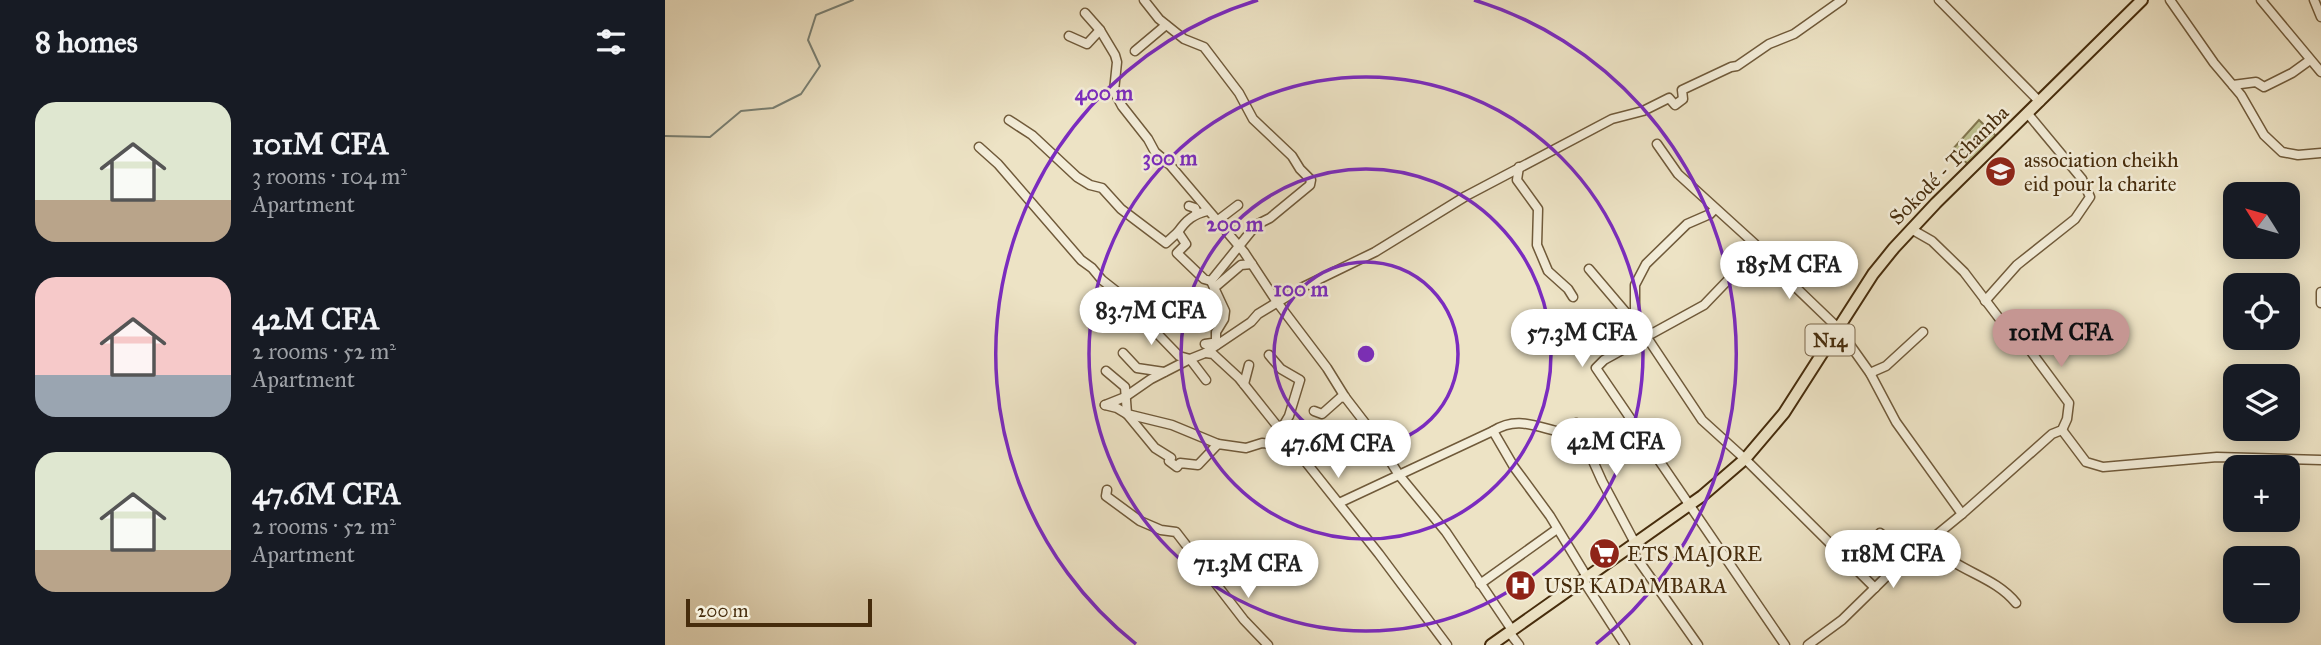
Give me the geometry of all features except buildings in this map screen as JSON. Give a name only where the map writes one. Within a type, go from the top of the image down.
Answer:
[{"type":"main road","name":"Sokodé - Tchamba","points":[[1490,645],[1717,485],[1745,459],[1784,412],[1874,274],[1911,229],[2141,0]]},
{"type":"street","points":[[1145,0],[1159,19],[1184,39],[1204,47],[1239,93],[1253,119],[1292,156],[1311,180],[1310,185],[1270,218],[1256,225],[1212,284]]},
{"type":"street","points":[[1292,446],[1262,443],[1246,448],[1218,444],[1172,425],[1127,414],[1105,405],[1125,397],[1164,372],[1216,345],[1251,322],[1258,314],[1301,288],[1375,252],[1519,167],[1612,120],[1643,111],[1669,98],[1675,104],[1683,99],[1682,90],[1741,64],[1769,44],[1794,34],[1842,0]]},
{"type":"street","points":[[1939,0],[2040,102]]},
{"type":"street","points":[[2171,0],[2214,63],[2233,85],[2264,135],[2282,152],[2298,155],[2321,153]]},
{"type":"street","points":[[2261,0],[2321,72]]},
{"type":"street","points":[[2314,0],[2321,17]]},
{"type":"street","points":[[1085,13],[1100,30],[1115,55],[1117,62],[1114,91],[1122,106],[1149,139],[1155,152],[1170,165],[1239,246],[1309,343],[1322,367],[1369,428],[1399,475],[1447,532],[1519,645]]},
{"type":"street","points":[[1135,51],[1167,25]]},
{"type":"street","points":[[1070,33],[1087,44],[1100,30]]},
{"type":"street","points":[[2233,85],[2256,82],[2264,87],[2321,55]]},
{"type":"street","points":[[1985,301],[2017,265],[2075,219],[2090,197],[2082,179],[2028,114]]},
{"type":"street","points":[[1009,120],[1032,135],[1077,177],[1102,188],[1121,209],[1166,243],[1212,284],[1225,311],[1216,332],[1216,345]]},
{"type":"street","points":[[1657,144],[1678,174],[1755,244],[1760,253],[1838,328],[1870,373],[1896,422],[1962,514]]},
{"type":"street","points":[[979,147],[998,164],[1081,260],[1130,302],[1179,356],[1190,359],[1206,380]]},
{"type":"street","points":[[1519,167],[1517,180],[1538,209],[1537,245],[1548,271],[1573,297]]},
{"type":"street","points":[[1217,221],[1238,205]]},
{"type":"street","points":[[1189,206],[1195,208],[1197,214]]},
{"type":"street","points":[[1635,322],[1635,285],[1646,264],[1687,224],[1715,209]]},
{"type":"street","points":[[1166,243],[1184,223],[1207,211]]},
{"type":"street","points":[[1911,229],[1932,242],[1964,272],[2005,326],[2021,338],[2069,403],[2062,430]]},
{"type":"street","points":[[1177,253],[1186,244],[1178,232]]},
{"type":"street","points":[[1760,253],[1756,263],[1728,281],[1704,305],[1604,360],[1596,368],[1785,645]]},
{"type":"street","points":[[1212,284],[1241,265],[1252,264]]},
{"type":"street","points":[[1589,270],[1646,336],[1702,420],[1875,588]]},
{"type":"street","points":[[2321,292],[2321,303]]},
{"type":"street","points":[[1125,318],[1128,322],[1149,324]]},
{"type":"street","points":[[1870,373],[1886,366],[1923,332]]},
{"type":"street","points":[[1306,352],[1309,343]]},
{"type":"street","points":[[1205,349],[1218,357],[1244,384],[1447,645]]},
{"type":"street","points":[[1123,353],[1137,368],[1164,372]]},
{"type":"street","points":[[1269,355],[1281,369],[1300,380],[1301,384],[1296,390],[1282,434]]},
{"type":"street","points":[[1244,384],[1249,365]]},
{"type":"street","points":[[1106,371],[1125,387],[1127,414],[1155,448],[1171,458],[1169,461],[1177,467],[1180,463],[1198,465],[1218,444]]},
{"type":"street","points":[[1314,411],[1322,414],[1340,398],[1345,397]]},
{"type":"street","points":[[1339,503],[1511,422],[1524,422],[1556,431]]},
{"type":"street","points":[[1576,423],[1632,545],[1698,645]]},
{"type":"street","points":[[2062,430],[2086,462],[2102,467],[2217,457],[2321,460]]},
{"type":"street","points":[[1808,645],[1842,620],[1909,557],[1962,514],[2052,433],[2062,430]]},
{"type":"street","points":[[1493,431],[1514,467],[1557,529],[1625,645]]},
{"type":"street","points":[[1107,490],[1106,496],[1140,521],[1161,530],[1176,532],[1244,620],[1268,645]]},
{"type":"street","points":[[1480,584],[1557,529]]},
{"type":"street","points":[[1880,533],[1909,557]]},
{"type":"street","points":[[1925,544],[1931,542],[1949,559],[1993,583],[2016,603]]},
{"type":"green space","points":[[1979,120],[1996,136],[1969,165],[1952,150]]},
{"type":"waterway","points":[[665,136],[710,137],[741,111],[773,108],[801,94],[820,66],[808,40],[816,15],[853,0]]},
{"type":"place","name":"association cheikh eid pour la charite","points":[[2001,172]]},
{"type":"place","name":"ETS MAJORE","points":[[1604,554]]},
{"type":"place","name":"USP KADAMBARA","points":[[1521,586]]}]
